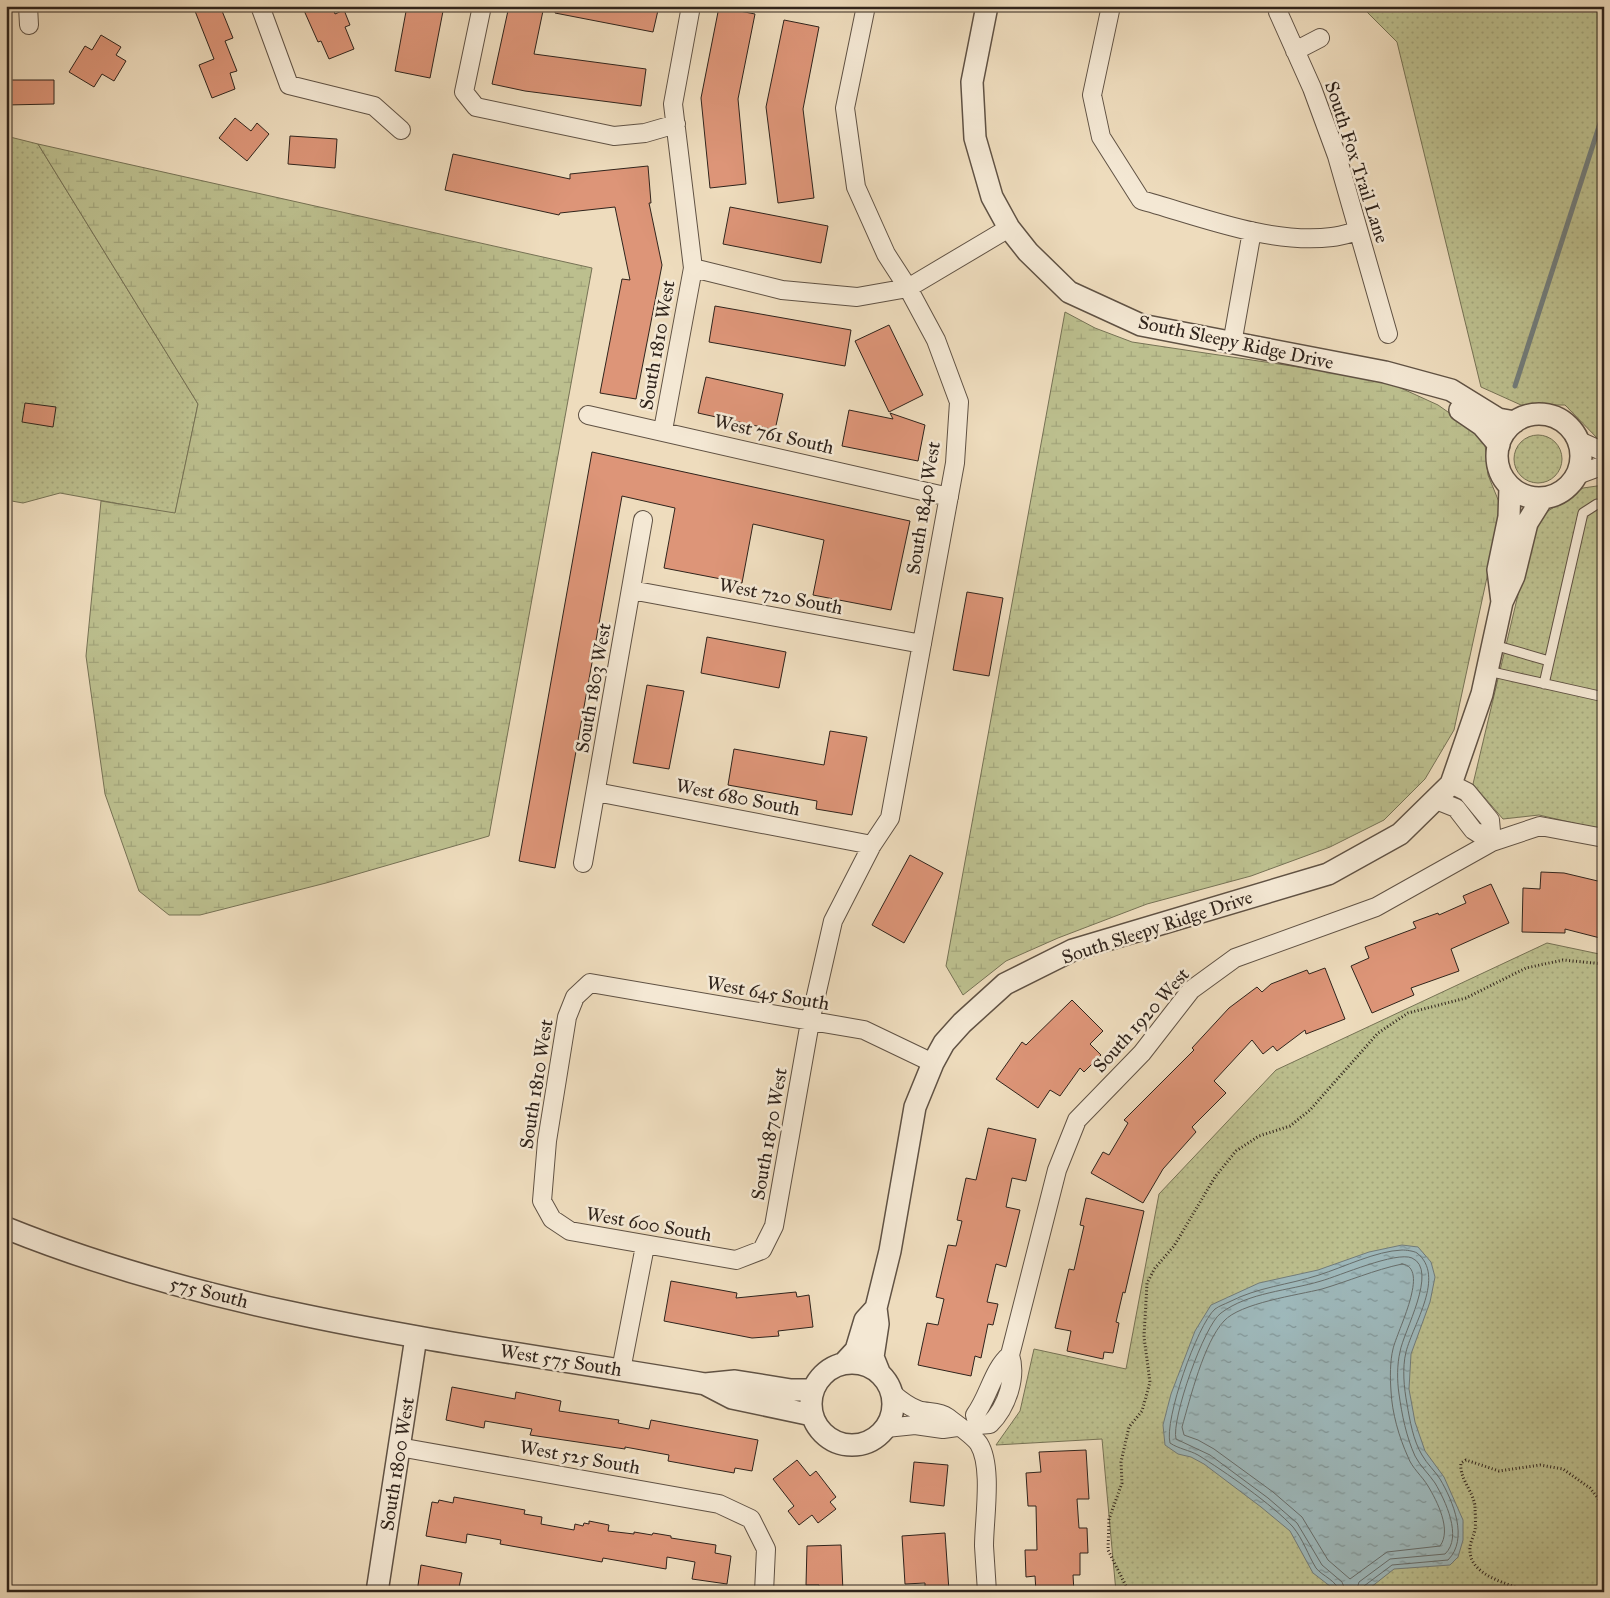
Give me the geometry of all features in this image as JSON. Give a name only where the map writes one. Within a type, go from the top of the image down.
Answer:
[{"type":"street","points":[[28,6],[29,25]]},
{"type":"street","points":[[260,6],[289,85],[374,106],[401,130]]},
{"type":"street","points":[[482,6],[464,92],[476,107],[614,136],[645,133],[676,124]]},
{"type":"street","name":"South 1810 West","points":[[663,430],[693,268],[673,104],[691,6]]},
{"type":"street","name":"South 1840 West","points":[[810,1022],[833,921],[872,845],[890,818],[955,463],[959,402],[936,340],[908,288],[886,254],[856,187],[845,108],[865,6]]},
{"type":"street","name":"South Sleepy Ridge Drive","points":[[987,6],[972,82],[975,138],[992,197],[1009,228],[1028,252],[1069,292],[1141,325],[1385,372],[1451,390],[1498,419],[1515,422]]},
{"type":"street","points":[[1111,6],[1092,95],[1102,137],[1141,200],[1252,231],[1301,238],[1332,237],[1358,231]]},
{"type":"street","name":"South Fox Trail Lane","points":[[1277,6],[1312,88],[1337,156],[1388,334]]},
{"type":"street","points":[[1295,51],[1320,38]]},
{"type":"street","points":[[693,268],[782,290],[857,297],[908,288],[1009,228]]},
{"type":"street","points":[[1232,344],[1252,231]]},
{"type":"street","name":"South Sleepy Ridge Drive","points":[[1424,384],[1482,425],[1499,445]]},
{"type":"street","name":"West 761 South","points":[[588,415],[663,430],[949,497]]},
{"type":"street","points":[[1543,415],[1553,417],[1566,424],[1577,440],[1580,450],[1577,474],[1568,487],[1556,495],[1542,499],[1528,497],[1510,487],[1501,476],[1497,462],[1499,445],[1506,430],[1515,422],[1528,416],[1543,415]]},
{"type":"street","points":[[1577,440],[1604,452]]},
{"type":"street","points":[[1577,474],[1604,465]]},
{"type":"street","name":"South Sleepy Ridge Drive","points":[[1502,602],[1498,570],[1509,517],[1510,487]]},
{"type":"street","name":"South Sleepy Ridge Drive","points":[[879,1372],[873,1357],[878,1324],[876,1308],[890,1252],[915,1107],[933,1063],[944,1044],[962,1023],[1005,984],[1073,950],[1328,874],[1400,834],[1436,800],[1459,788],[1488,671],[1502,602],[1514,576],[1527,523],[1542,499]]},
{"type":"street","name":"South 1803 West","points":[[583,863],[643,520]]},
{"type":"street","name":"West 720 South","points":[[631,590],[922,644]]},
{"type":"street","points":[[1459,788],[1490,820],[1492,842]]},
{"type":"street","name":"West 680 South","points":[[596,792],[872,845]]},
{"type":"street","points":[[1436,800],[1456,808],[1474,830],[1492,842]]},
{"type":"street","name":"South 1920 West","points":[[968,1429],[990,1424],[1003,1407],[1014,1367],[1010,1355],[1057,1170],[1077,1120],[1142,1054],[1191,990],[1235,958],[1376,907],[1492,842],[1540,826],[1604,838]]},
{"type":"street","name":"South 1810 West","points":[[542,1200],[547,1141],[567,1017],[575,997],[590,982]]},
{"type":"street","name":"West 645 South","points":[[590,982],[864,1030],[933,1063]]},
{"type":"street","name":"South 1870 West","points":[[762,1250],[774,1226],[810,1022]]},
{"type":"street","name":"West 600 South","points":[[542,1200],[552,1219],[570,1231],[645,1246],[736,1260],[762,1250]]},
{"type":"street","name":"575 South","points":[[6,1228],[51,1246],[203,1293],[416,1337]]},
{"type":"street","points":[[621,1370],[645,1246]]},
{"type":"street","name":"South Sleepy Ridge Drive","points":[[844,1363],[856,1350],[865,1320],[876,1308]]},
{"type":"street","name":"West 575 South","points":[[416,1337],[705,1384],[735,1381],[791,1390],[813,1390]]},
{"type":"street","name":"South 1800 West","points":[[377,1592],[416,1337]]},
{"type":"street","points":[[844,1363],[866,1365],[879,1372],[888,1383],[892,1392],[894,1407],[886,1428],[876,1438],[862,1444],[851,1445],[837,1442],[825,1435],[812,1416],[811,1401],[813,1390],[820,1377],[831,1368],[844,1363]]},
{"type":"street","name":"West 575 South","points":[[705,1384],[732,1398],[812,1416]]},
{"type":"street","points":[[892,1392],[904,1403],[918,1410],[945,1416],[968,1429],[979,1444],[985,1468],[984,1549],[987,1592]]},
{"type":"street","points":[[886,1428],[915,1425],[943,1429],[968,1429]]},
{"type":"street","name":"West 525 South","points":[[399,1447],[719,1504],[750,1518],[766,1549],[764,1592]]},
{"type":"lane","points":[[1544,684],[1583,513],[1597,504],[1604,506]]},
{"type":"lane","points":[[1494,645],[1549,661]]},
{"type":"lane","points":[[1488,671],[1604,697]]},
{"type":"path","points":[[1129,1592],[1119,1576],[1108,1550],[1109,1519],[1122,1483],[1121,1462],[1129,1427],[1142,1411],[1150,1382],[1144,1337],[1147,1283],[1155,1268],[1174,1246],[1215,1177],[1236,1151],[1259,1136],[1290,1126],[1310,1110],[1378,1033],[1408,1013],[1466,998],[1526,968],[1562,960],[1604,964]]},
{"type":"path","points":[[1528,1592],[1482,1573],[1473,1564],[1470,1549],[1475,1529],[1474,1505],[1470,1490],[1460,1470],[1462,1463],[1466,1460],[1499,1471],[1540,1465],[1563,1469],[1590,1488],[1604,1506]]},
{"type":"green space","points":[[1361,6],[1604,6],[1604,435],[1601,442],[1565,405],[1521,405],[1481,387],[1397,42]]},
{"type":"green space","points":[[6,136],[38,144],[198,404],[175,514],[60,493],[23,503],[6,500]]},
{"type":"green space","points":[[38,144],[592,268],[489,836],[326,883],[200,915],[169,915],[139,891],[105,794],[86,656],[101,501],[175,513],[198,404]]},
{"type":"green space","points":[[1065,312],[1095,328],[1132,342],[1325,371],[1392,384],[1438,405],[1475,431],[1485,444],[1488,475],[1499,502],[1500,517],[1454,730],[1425,779],[1384,820],[1330,847],[1251,876],[1147,904],[1058,938],[1006,961],[963,995],[946,966]]},
{"type":"green space","points":[[1538,435],[1547,437],[1555,442],[1560,450],[1562,459],[1560,468],[1555,476],[1547,481],[1538,483],[1529,481],[1521,476],[1516,468],[1514,459],[1516,450],[1521,442],[1529,437]]},
{"type":"green space","points":[[1604,485],[1604,830],[1539,815],[1503,819],[1473,784],[1536,519],[1583,488]]},
{"type":"green space","points":[[1547,943],[1604,955],[1604,1592],[1116,1592],[1102,1439],[996,1445],[1020,1411],[1034,1349],[1126,1369],[1159,1194],[1276,1070]]},
{"type":"water","points":[[1402,1245],[1418,1247],[1431,1262],[1435,1277],[1430,1302],[1411,1354],[1409,1389],[1415,1422],[1425,1451],[1444,1477],[1463,1520],[1463,1540],[1458,1557],[1450,1565],[1394,1569],[1366,1591],[1335,1590],[1313,1573],[1290,1531],[1204,1464],[1191,1457],[1178,1454],[1165,1445],[1163,1425],[1171,1394],[1195,1331],[1211,1305],[1259,1283],[1318,1270],[1369,1252]]},
{"type":"building","points":[[193,6],[220,6],[233,38],[225,41],[237,71],[230,73],[235,89],[212,98],[199,65],[214,59]]},
{"type":"building","points":[[302,6],[332,6],[335,14],[344,10],[350,25],[345,27],[354,49],[329,59],[321,41],[318,42]]},
{"type":"building","points":[[407,6],[444,6],[430,78],[395,71]]},
{"type":"building","points":[[509,6],[544,6],[534,54],[646,69],[641,106],[525,91],[492,84]]},
{"type":"building","points":[[556,6],[659,6],[653,32],[555,13]]},
{"type":"building","points":[[719,7],[755,14],[738,99],[746,184],[710,188],[701,98]]},
{"type":"building","points":[[784,20],[819,27],[803,109],[814,198],[778,203],[766,107]]},
{"type":"building","points":[[101,35],[121,47],[116,55],[126,61],[114,81],[102,74],[94,87],[69,72],[85,46],[92,50]]},
{"type":"building","points":[[6,80],[54,80],[54,104],[6,105]]},
{"type":"building","points":[[235,118],[251,131],[257,123],[269,134],[247,161],[219,138]]},
{"type":"building","points":[[290,136],[337,139],[335,168],[288,164]]},
{"type":"building","points":[[453,154],[570,179],[570,174],[648,166],[651,203],[649,203],[662,265],[636,399],[600,393],[622,279],[630,280],[615,207],[560,213],[559,215],[445,190]]},
{"type":"building","points":[[730,207],[828,226],[821,263],[723,244]]},
{"type":"building","points":[[715,306],[851,330],[845,366],[709,342]]},
{"type":"building","points":[[889,325],[923,395],[889,412],[855,341]]},
{"type":"building","points":[[706,377],[783,394],[775,430],[698,413]]},
{"type":"building","points":[[25,403],[56,407],[53,427],[22,422]]},
{"type":"building","points":[[849,410],[893,419],[890,413],[925,425],[918,461],[842,446]]},
{"type":"building","points":[[592,452],[910,521],[891,610],[813,595],[824,540],[753,524],[742,583],[664,568],[675,508],[622,496],[555,868],[519,861]]},
{"type":"building","points":[[967,592],[1003,598],[989,676],[953,670]]},
{"type":"building","points":[[707,637],[786,652],[779,688],[701,673]]},
{"type":"building","points":[[647,685],[684,691],[669,769],[633,763]]},
{"type":"building","points":[[830,731],[867,737],[852,815],[816,809],[817,801],[728,785],[734,749],[824,765]]},
{"type":"building","points":[[910,855],[943,873],[904,943],[872,925]]},
{"type":"building","points":[[1541,872],[1564,873],[1602,882],[1600,893],[1604,894],[1604,939],[1565,929],[1565,933],[1522,932],[1523,888],[1540,889]]},
{"type":"building","points":[[1491,884],[1509,923],[1451,949],[1459,971],[1411,988],[1414,995],[1372,1013],[1351,966],[1369,958],[1365,947],[1416,928],[1413,922],[1438,913],[1439,915],[1466,903],[1463,896]]},
{"type":"building","points":[[1325,968],[1345,1019],[1306,1034],[1305,1030],[1277,1051],[1273,1046],[1263,1054],[1252,1040],[1214,1081],[1226,1093],[1192,1127],[1196,1132],[1163,1169],[1143,1203],[1091,1173],[1103,1152],[1109,1155],[1128,1123],[1124,1120],[1194,1050],[1192,1048],[1229,1008],[1257,987],[1262,992],[1271,984],[1307,970],[1309,974]]},
{"type":"building","points":[[1072,1000],[1103,1031],[1090,1044],[1101,1055],[1084,1072],[1080,1068],[1060,1096],[1050,1090],[1038,1108],[996,1079],[1022,1042],[1026,1045]]},
{"type":"building","points":[[988,1128],[1036,1139],[1026,1181],[1012,1178],[1006,1207],[1020,1210],[1006,1267],[996,1264],[987,1302],[998,1304],[993,1325],[988,1324],[981,1358],[975,1356],[971,1376],[918,1365],[927,1323],[938,1325],[944,1299],[936,1297],[948,1245],[956,1246],[962,1221],[957,1220],[966,1178],[976,1180]]},
{"type":"building","points":[[1086,1198],[1144,1211],[1125,1293],[1123,1292],[1116,1322],[1119,1323],[1113,1353],[1104,1352],[1103,1359],[1067,1351],[1071,1331],[1055,1328],[1069,1269],[1074,1270],[1084,1226],[1080,1225]]},
{"type":"building","points":[[671,1281],[737,1293],[736,1298],[796,1292],[797,1297],[809,1295],[813,1327],[778,1331],[779,1336],[752,1338],[664,1321]]},
{"type":"building","points":[[452,1387],[515,1399],[516,1392],[561,1401],[559,1411],[619,1420],[618,1423],[649,1429],[651,1420],[758,1440],[752,1471],[735,1468],[734,1473],[668,1461],[669,1455],[625,1447],[625,1449],[530,1435],[532,1429],[485,1421],[484,1428],[446,1420]]},
{"type":"building","points":[[1086,1450],[1089,1499],[1077,1499],[1079,1528],[1087,1528],[1088,1553],[1080,1553],[1080,1575],[1073,1575],[1074,1592],[1036,1592],[1035,1576],[1026,1577],[1025,1550],[1037,1550],[1036,1506],[1028,1506],[1026,1473],[1041,1472],[1039,1452]]},
{"type":"building","points":[[797,1460],[810,1476],[816,1471],[836,1497],[830,1502],[836,1509],[818,1523],[812,1515],[799,1525],[788,1511],[794,1506],[773,1479]]},
{"type":"building","points":[[914,1462],[948,1465],[944,1506],[910,1502]]},
{"type":"building","points":[[454,1497],[525,1510],[524,1514],[542,1517],[541,1524],[574,1530],[575,1524],[583,1526],[584,1523],[589,1524],[589,1521],[609,1525],[608,1531],[652,1535],[653,1533],[671,1536],[671,1538],[716,1545],[715,1553],[731,1556],[727,1584],[692,1579],[695,1562],[667,1557],[666,1569],[603,1558],[602,1562],[500,1544],[501,1540],[467,1534],[466,1543],[426,1536],[432,1502],[438,1503],[439,1500],[453,1503]]},
{"type":"building","points":[[945,1533],[949,1591],[925,1592],[925,1583],[905,1584],[902,1536]]},
{"type":"building","points":[[841,1545],[843,1592],[819,1592],[819,1585],[806,1585],[807,1546]]},
{"type":"building","points":[[421,1565],[462,1573],[458,1592],[417,1592]]},
{"type":"waterway","points":[[1515,386],[1604,111]]}]
